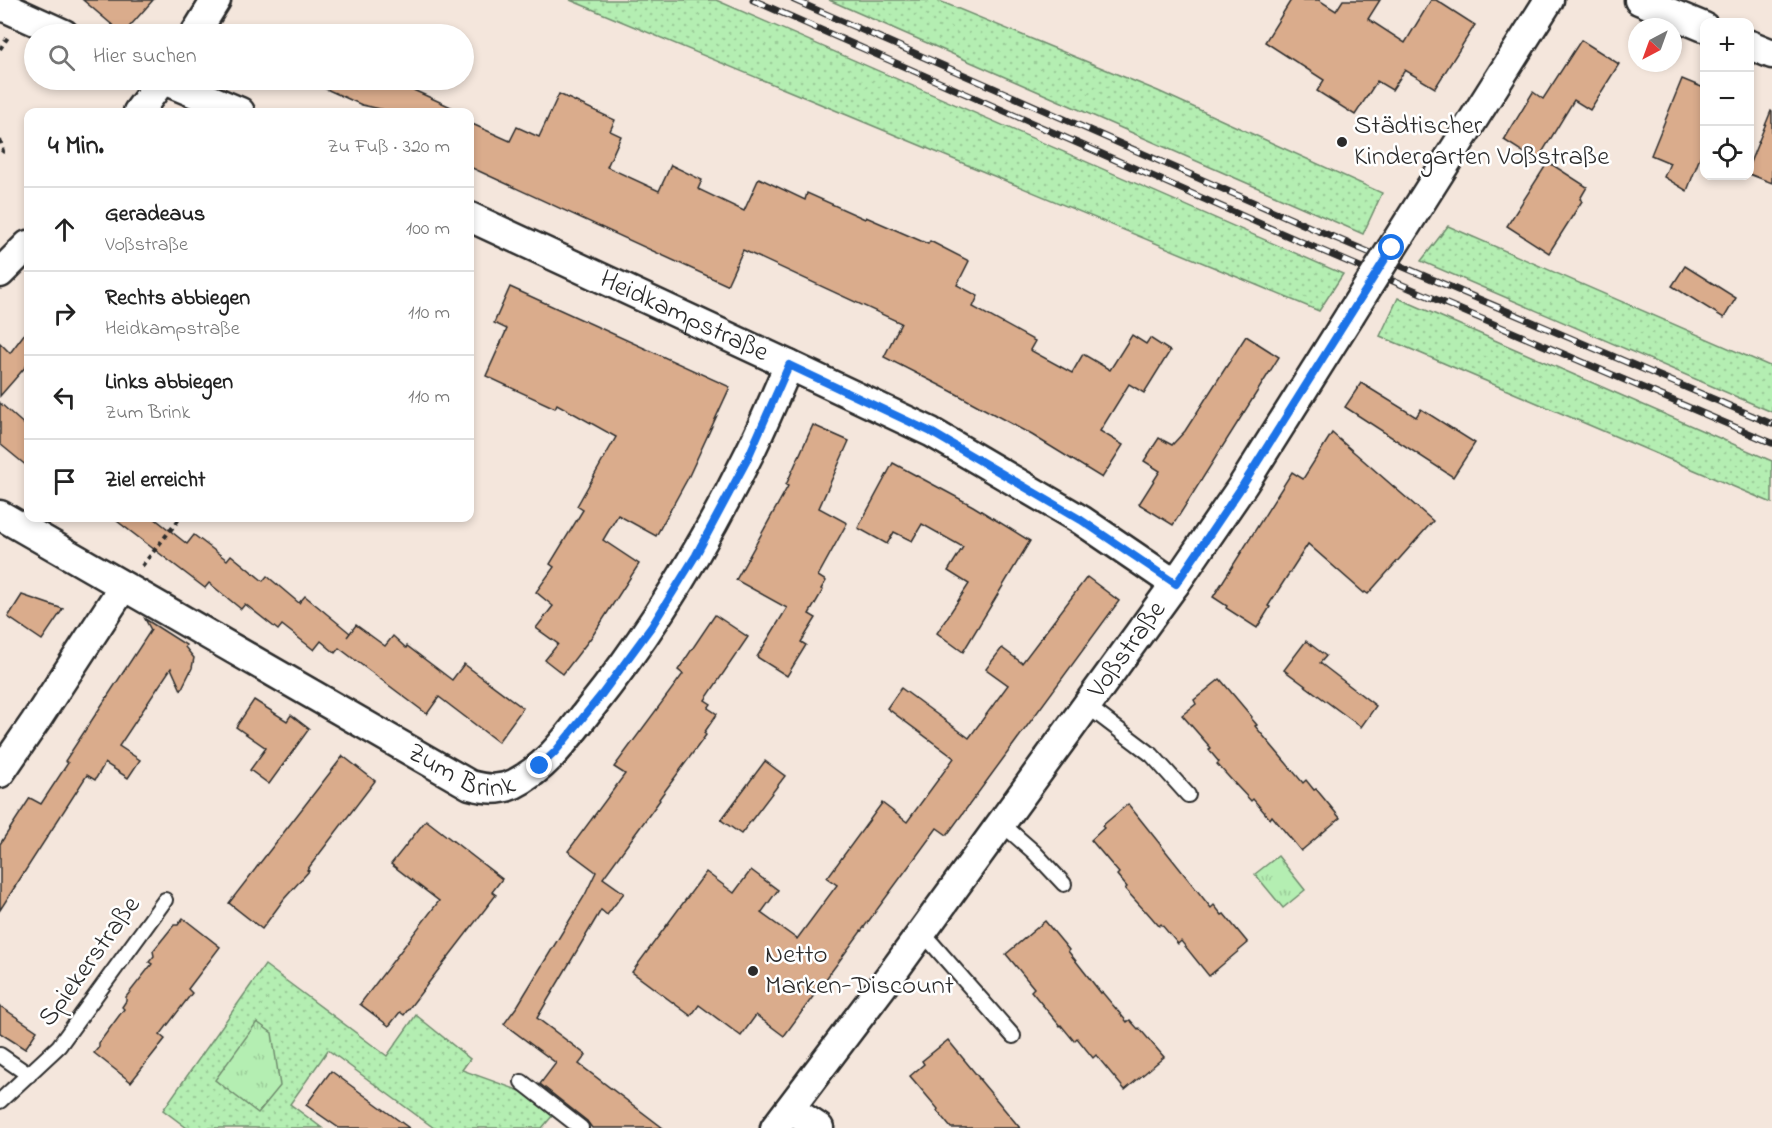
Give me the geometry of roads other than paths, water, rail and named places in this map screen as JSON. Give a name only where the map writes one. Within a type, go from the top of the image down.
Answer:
[{"type":"street","points":[[201,24],[216,0]]},
{"type":"street","name":"Voßstraße","points":[[783,1119],[1176,584],[1243,485],[1549,0]]},
{"type":"street","points":[[1639,0],[1700,25]]},
{"type":"street","points":[[0,5],[42,24]]},
{"type":"street","points":[[1754,47],[1772,54]]},
{"type":"street","points":[[141,108],[155,90]]},
{"type":"street","points":[[187,90],[230,108]]},
{"type":"street","name":"Heidkampstraße","points":[[474,219],[931,432],[1081,520],[1176,584]]},
{"type":"street","points":[[0,273],[24,249]]},
{"type":"street","name":"Zum Brink","points":[[0,515],[470,786],[500,789],[525,778],[555,752],[602,694],[652,626],[696,555],[742,469],[789,365]]},
{"type":"street","points":[[0,773],[123,587]]},
{"type":"street","points":[[783,1119],[819,1128]]},
{"type":"lane","points":[[1086,705],[1152,755],[1188,795]]},
{"type":"lane","points":[[1001,823],[1034,852],[1064,884]]},
{"type":"lane","name":"Spiekerstraße","points":[[0,1101],[59,1046],[165,900]]},
{"type":"lane","points":[[922,932],[1013,1036]]},
{"type":"lane","points":[[0,1055],[29,1075]]},
{"type":"lane","points":[[522,1082],[581,1128]]},
{"type":"railway","points":[[753,0],[1297,240],[1772,443]]},
{"type":"railway","points":[[794,0],[1305,225],[1772,424]]},
{"type":"place","name":"Städtischer Kindergarten Voßstraße","points":[[1342,142]]},
{"type":"place","name":"Netto Marken-Discount","points":[[753,971]]}]
